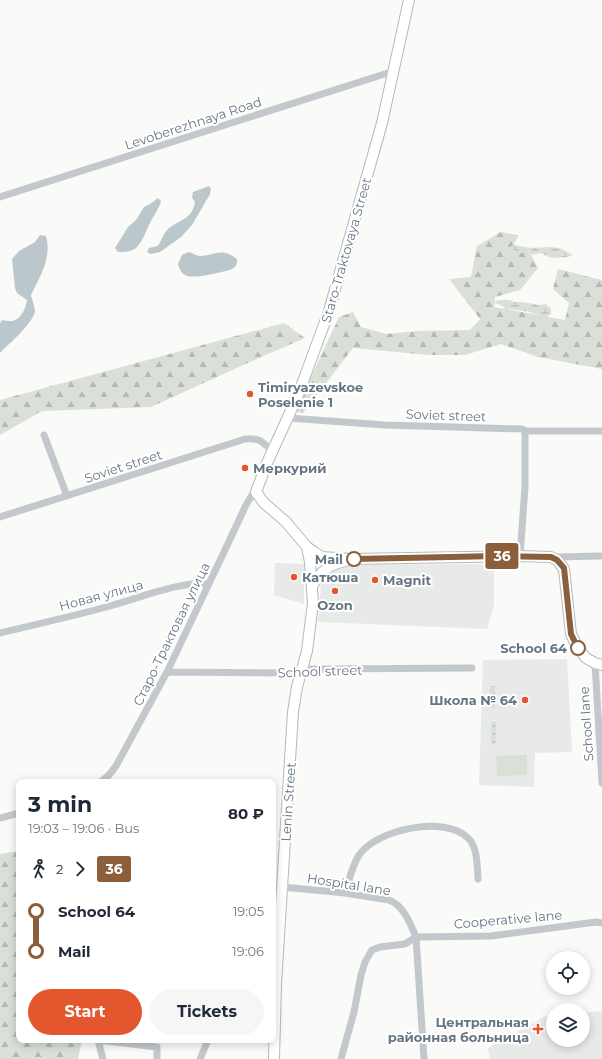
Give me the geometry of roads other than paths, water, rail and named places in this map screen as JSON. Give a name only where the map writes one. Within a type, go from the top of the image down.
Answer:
[{"type":"street","name":"Staro-Traktovaya Street","points":[[256,492],[272,451],[288,418],[331,305],[382,123],[409,0]]},
{"type":"street","name":"Levoberezhnaya Road","points":[[0,197],[394,71]]},
{"type":"street","name":"Soviet street","points":[[288,418],[385,425],[522,429],[525,431],[602,431]]},
{"type":"street","points":[[520,556],[525,487],[525,431]]},
{"type":"street","points":[[44,435],[67,496]]},
{"type":"street","name":"Soviet street","points":[[0,517],[245,439],[253,438],[261,440],[272,451]]},
{"type":"street","points":[[256,492],[264,503],[286,522],[307,547],[322,557],[351,559],[602,556]]},
{"type":"street","name":"Старо-Трактовая улица","points":[[104,779],[116,766],[167,672],[246,504],[256,492]]},
{"type":"street","name":"Lenin Street","points":[[276,960],[294,712],[301,673],[307,651],[313,603],[310,562],[307,547]]},
{"type":"street","points":[[551,557],[557,560],[564,568],[571,634],[578,648],[586,658],[598,664]]},
{"type":"street","points":[[312,586],[321,573],[329,566],[351,559]]},
{"type":"street","name":"Новая улица","points":[[0,633],[110,606],[174,588],[201,582],[208,584]]},
{"type":"street","name":"School lane","points":[[598,664],[602,783]]},
{"type":"street","name":"School street","points":[[167,672],[301,673],[309,669],[472,668]]},
{"type":"street","points":[[0,818],[16,814]]},
{"type":"street","points":[[345,893],[359,855],[368,846],[384,837],[404,829],[426,826],[452,830],[469,839],[473,845],[476,857],[478,879]]},
{"type":"street","name":"Hospital lane","points":[[282,887],[345,893],[395,902],[409,921],[416,937]]},
{"type":"street","name":"Cooperative lane","points":[[416,937],[491,936],[596,922],[602,923]]},
{"type":"street","points":[[341,1059],[354,1012],[365,962],[372,950],[380,946],[405,944],[416,937],[424,1059]]},
{"type":"street","points":[[99,1043],[103,1059]]},
{"type":"street","points":[[142,1043],[156,1044],[157,1059]]},
{"type":"street","points":[[200,1059],[207,1043]]},
{"type":"street","name":"Lenin Street","points":[[274,1043],[274,1059]]},
{"type":"place","name":"Timiryazevskoe Poselenie 1","points":[[250,394]]},
{"type":"place","name":"Меркурий","points":[[245,468]]},
{"type":"place","name":"Mail","points":[[354,559]]},
{"type":"place","name":"Катюша","points":[[294,577]]},
{"type":"place","name":"Magnit","points":[[375,580]]},
{"type":"place","name":"Ozon","points":[[335,591]]},
{"type":"place","name":"School 64","points":[[578,648]]},
{"type":"place","name":"Школа № 64","points":[[525,700]]},
{"type":"place","name":"Центральная районная больница","points":[[538,1029]]}]
